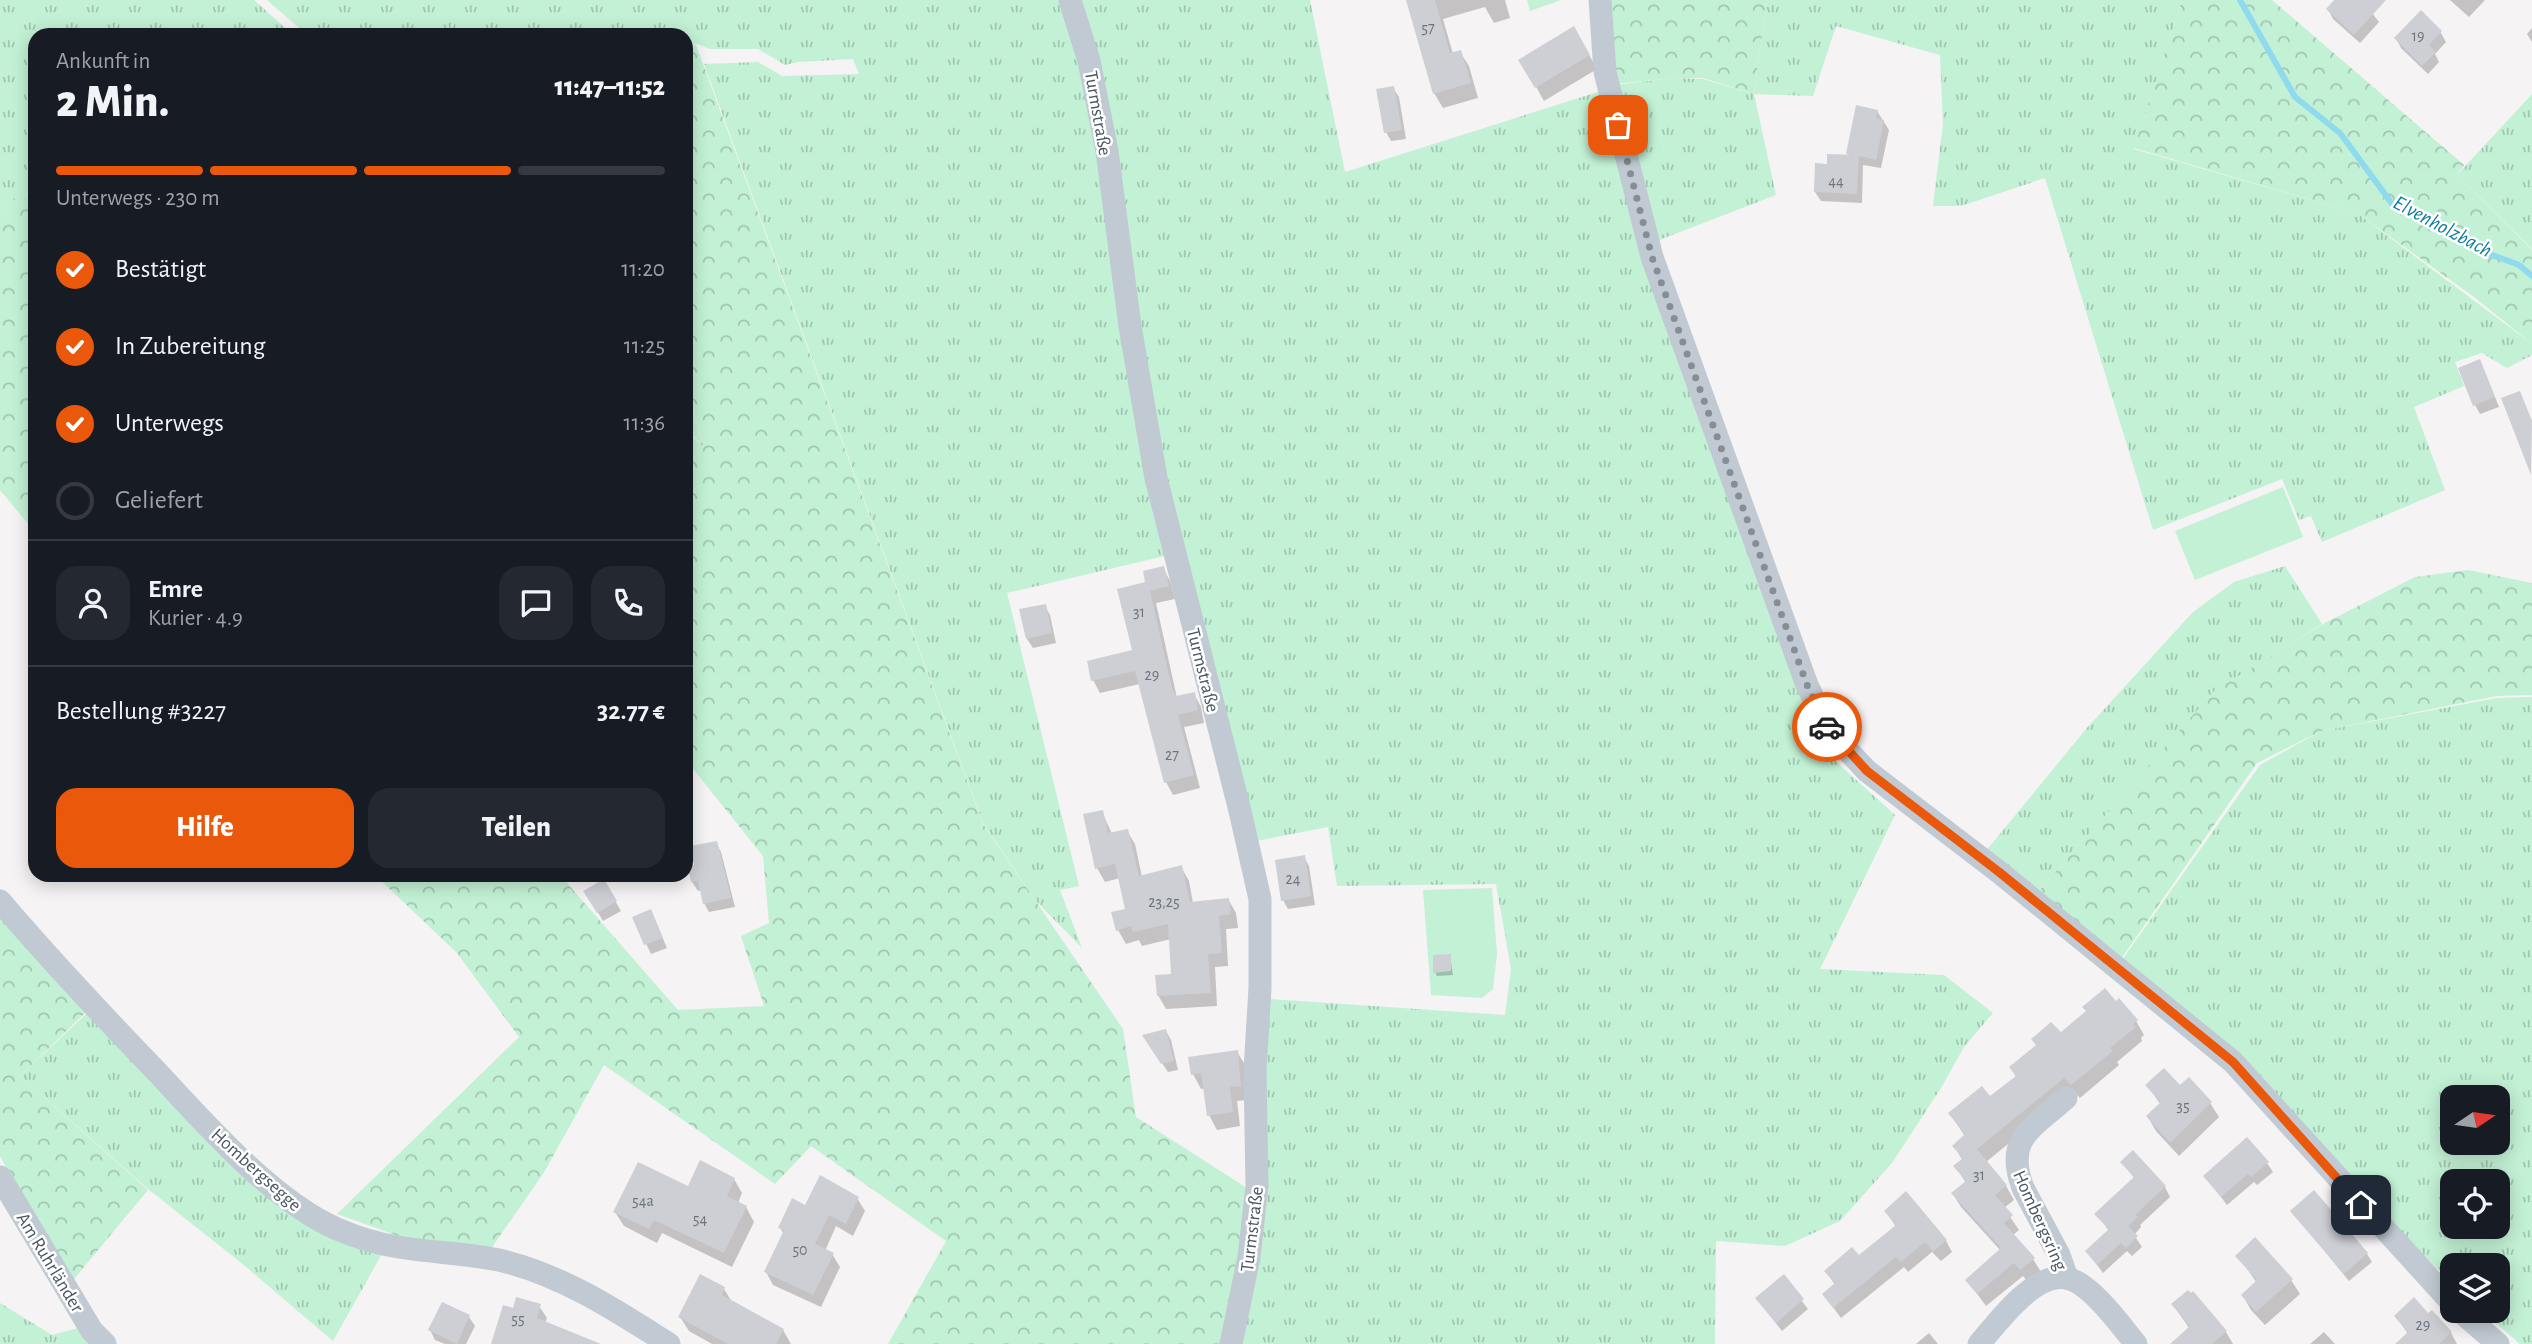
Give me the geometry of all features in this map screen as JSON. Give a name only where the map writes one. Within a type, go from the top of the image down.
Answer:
[{"type":"street","name":"Turmstraße","points":[[1070,0],[1089,61],[1107,151],[1130,326],[1156,478],[1260,899],[1260,988],[1255,1070],[1257,1186],[1249,1257],[1231,1344]]},
{"type":"street","points":[[1600,0],[1605,72],[1652,257],[1807,685],[1830,732],[1867,771],[1999,872],[2233,1062],[2440,1290]]},
{"type":"street","name":"Hombergsegge","points":[[0,901],[80,991],[188,1105],[275,1189],[309,1215],[336,1228],[395,1247],[478,1257],[521,1266],[588,1295],[669,1344]]},
{"type":"street","name":"Hombergsring","points":[[2066,1098],[2021,1139],[2016,1155],[2018,1176],[2059,1255],[2067,1278]]},
{"type":"street","name":"Am Ruhrländer","points":[[0,1177],[92,1331],[105,1344]]},
{"type":"street","name":"Hombergsring","points":[[1979,1344],[2032,1289],[2045,1280],[2067,1278],[2089,1291],[2136,1344]]},
{"type":"street","points":[[2474,1323],[2498,1344]]},
{"type":"green space","points":[[0,0],[254,0],[285,28],[28,28],[28,204],[19,194],[0,211]]},
{"type":"green space","points":[[267,0],[1067,0],[1075,25],[1169,555],[1007,593],[1079,886],[1060,890],[1082,948],[1035,900],[983,823],[704,64],[758,62],[782,76],[859,74],[853,59],[785,65],[758,49],[710,49],[693,44],[693,28],[299,28]]},
{"type":"green space","points":[[1076,0],[1310,0],[1345,172],[1601,91],[1757,572],[1824,751],[1895,815],[1820,969],[1944,975],[1993,1013],[1964,1047],[1892,1163],[1840,1221],[1785,1246],[1716,1241],[1715,1344],[1236,1344],[1270,999],[1505,1015],[1511,969],[1496,884],[1337,886],[1328,827],[1256,841],[1163,467]]},
{"type":"green space","points":[[1527,0],[1561,0],[1530,11]]},
{"type":"green space","points":[[1605,0],[1767,0],[1754,94],[1703,78],[1615,84]]},
{"type":"green space","points":[[1767,0],[2182,0],[2134,149],[2357,213],[2532,344],[2532,355],[2507,368],[2482,353],[2455,362],[2464,386],[2414,407],[2445,490],[2322,542],[2311,516],[2299,520],[2282,479],[2153,530],[2045,178],[1961,206],[1933,206],[1943,124],[1940,55],[1836,26],[1813,96],[1754,94]]},
{"type":"green space","points":[[2182,0],[2272,0],[2464,165],[2457,175],[2532,250],[2532,344],[2474,297],[2357,213],[2134,148]]},
{"type":"green space","points":[[693,45],[696,45],[983,824],[1123,1029],[1136,1117],[1250,1190],[1224,1344],[888,1344],[946,1241],[811,1146],[775,1184],[604,1065],[543,1174],[490,1250],[415,1242],[337,1214],[519,1037],[457,953],[382,882],[566,882],[678,1010],[764,1006],[741,936],[769,923],[763,856],[693,769],[693,436],[704,448],[693,410]]},
{"type":"green space","points":[[1674,78],[1703,79],[1754,94],[1776,195],[1654,242],[1614,85]]},
{"type":"green space","points":[[2532,94],[2532,249],[2457,175]]},
{"type":"green space","points":[[19,194],[28,204],[28,524],[0,490],[0,211]]},
{"type":"green space","points":[[693,410],[704,448],[693,435]]},
{"type":"green space","points":[[2283,487],[2303,537],[2195,580],[2175,531]]},
{"type":"green space","points":[[2285,566],[2322,624],[2214,692],[2038,892],[1986,851],[2086,729],[2193,612],[2234,582]]},
{"type":"green space","points":[[2468,570],[2532,583],[2532,695],[2497,696],[2321,731],[2257,763],[2121,959],[2038,892],[2214,691],[2323,624],[2415,577]]},
{"type":"green space","points":[[2532,697],[2532,1344],[2520,1344],[2496,1323],[2510,1323],[2510,1253],[2440,1253],[2440,1271],[2122,960],[2260,765],[2321,731],[2497,698]]},
{"type":"green space","points":[[1492,888],[1497,954],[1493,989],[1482,998],[1431,995],[1423,890]]},
{"type":"green space","points":[[0,912],[86,1012],[20,1076],[148,1190],[69,1285],[0,1156]]},
{"type":"green space","points":[[87,1013],[206,1133],[383,1252],[333,1341],[148,1189],[20,1076]]},
{"type":"green space","points":[[0,1303],[52,1335],[78,1328],[91,1344],[0,1344]]},
{"type":"building","points":[[1406,0],[1435,0],[1450,53],[1461,50],[1471,83],[1433,94]]},
{"type":"building","points":[[2334,0],[2386,0],[2354,35],[2326,9]]},
{"type":"building","points":[[2421,10],[2442,31],[2429,45],[2436,52],[2422,66],[2394,38]]},
{"type":"building","points":[[1574,26],[1590,55],[1535,88],[1518,60]]},
{"type":"building","points":[[1394,86],[1402,130],[1384,133],[1376,89]]},
{"type":"building","points":[[1856,105],[1878,110],[1876,118],[1884,120],[1876,160],[1859,156],[1857,194],[1814,192],[1815,163],[1827,164],[1827,154],[1856,155],[1846,154]]},
{"type":"building","points":[[2480,359],[2495,397],[2473,406],[2458,368]]},
{"type":"building","points":[[2520,391],[2532,421],[2531,475],[2501,398]]},
{"type":"building","points":[[1164,566],[1169,586],[1150,591],[1172,688],[1176,696],[1195,692],[1198,710],[1178,715],[1194,775],[1164,783],[1135,671],[1091,681],[1087,661],[1132,650],[1117,589],[1145,582],[1143,571]]},
{"type":"building","points":[[1046,604],[1052,633],[1026,639],[1019,609]]},
{"type":"building","points":[[1103,810],[1108,833],[1128,829],[1139,876],[1182,865],[1190,902],[1229,898],[1231,914],[1219,916],[1222,953],[1208,954],[1211,993],[1157,996],[1155,975],[1171,974],[1168,924],[1133,932],[1131,926],[1116,931],[1111,912],[1125,909],[1115,864],[1095,869],[1083,814]]},
{"type":"building","points":[[717,841],[731,898],[703,904],[698,881],[693,882],[693,845]]},
{"type":"building","points":[[1305,855],[1311,896],[1281,901],[1275,860]]},
{"type":"building","points":[[599,882],[606,882],[617,901],[597,913],[583,891]]},
{"type":"building","points":[[651,909],[663,938],[644,945],[632,917]]},
{"type":"building","points":[[1451,954],[1451,971],[1433,973],[1433,955]]},
{"type":"building","points":[[2105,988],[2116,1001],[2119,998],[2138,1020],[2133,1024],[2136,1027],[2110,1048],[2113,1051],[2071,1085],[2064,1078],[1977,1149],[2007,1185],[1995,1195],[2013,1215],[2004,1223],[2035,1258],[2020,1270],[2014,1263],[1977,1294],[1965,1280],[2001,1248],[1951,1193],[1966,1181],[1953,1166],[1963,1158],[1952,1146],[1965,1134],[1948,1113],[1982,1086],[1990,1096],[2016,1076],[2009,1067],[2036,1045],[2031,1039],[2051,1022],[2061,1032],[2086,1011],[2082,1007]]},
{"type":"building","points":[[1166,1029],[1174,1061],[1161,1064],[1142,1035]]},
{"type":"building","points":[[1238,1050],[1241,1086],[1230,1087],[1233,1112],[1207,1116],[1201,1073],[1191,1075],[1188,1057]]},
{"type":"building","points":[[2164,1068],[2180,1085],[2189,1077],[2212,1102],[2170,1143],[2146,1116],[2161,1102],[2145,1085]]},
{"type":"building","points":[[2247,1137],[2269,1162],[2251,1177],[2248,1174],[2221,1197],[2203,1176]]},
{"type":"building","points":[[2133,1150],[2166,1186],[2135,1215],[2138,1217],[2128,1226],[2138,1236],[2126,1248],[2121,1243],[2097,1265],[2085,1251],[2109,1229],[2094,1214],[2134,1177],[2120,1162]]},
{"type":"building","points":[[700,1160],[735,1178],[727,1196],[747,1206],[724,1253],[654,1220],[649,1229],[613,1212],[638,1162],[688,1186]]},
{"type":"building","points":[[820,1175],[859,1197],[846,1224],[829,1215],[815,1244],[834,1253],[813,1295],[764,1272],[784,1230],[778,1228],[792,1198],[805,1205]]},
{"type":"building","points":[[2314,1190],[2368,1253],[2344,1274],[2290,1211]]},
{"type":"building","points":[[1906,1191],[1947,1240],[1933,1252],[1925,1242],[1901,1262],[1896,1257],[1833,1308],[1822,1294],[1835,1283],[1824,1271],[1852,1247],[1859,1255],[1896,1225],[1884,1211]]},
{"type":"building","points":[[2255,1237],[2293,1279],[2256,1312],[2241,1295],[2257,1280],[2235,1256]]},
{"type":"building","points":[[700,1274],[725,1287],[722,1295],[784,1329],[776,1344],[728,1344],[678,1317]]},
{"type":"building","points":[[1784,1274],[1804,1299],[1776,1323],[1755,1298]]},
{"type":"building","points":[[2188,1290],[2191,1293],[2193,1291],[2227,1331],[2212,1344],[2170,1344],[2190,1326],[2171,1304]]},
{"type":"building","points":[[516,1297],[541,1304],[537,1318],[601,1344],[491,1344],[503,1305],[513,1308]]},
{"type":"building","points":[[2414,1297],[2428,1313],[2432,1310],[2440,1319],[2440,1323],[2444,1323],[2452,1332],[2439,1344],[2395,1344],[2408,1332],[2394,1316]]},
{"type":"building","points":[[442,1302],[470,1315],[457,1344],[428,1330]]},
{"type":"waterway","name":"Elvenholzbach","points":[[2240,0],[2295,97],[2340,133],[2393,205],[2484,252],[2519,265],[2532,276]]},
{"type":"way so far","points":[[1618,125],[1652,257],[1807,685],[1827,727]]},
{"type":"route","points":[[1827,727],[1867,771],[1999,872],[2233,1062],[2361,1205]]}]
